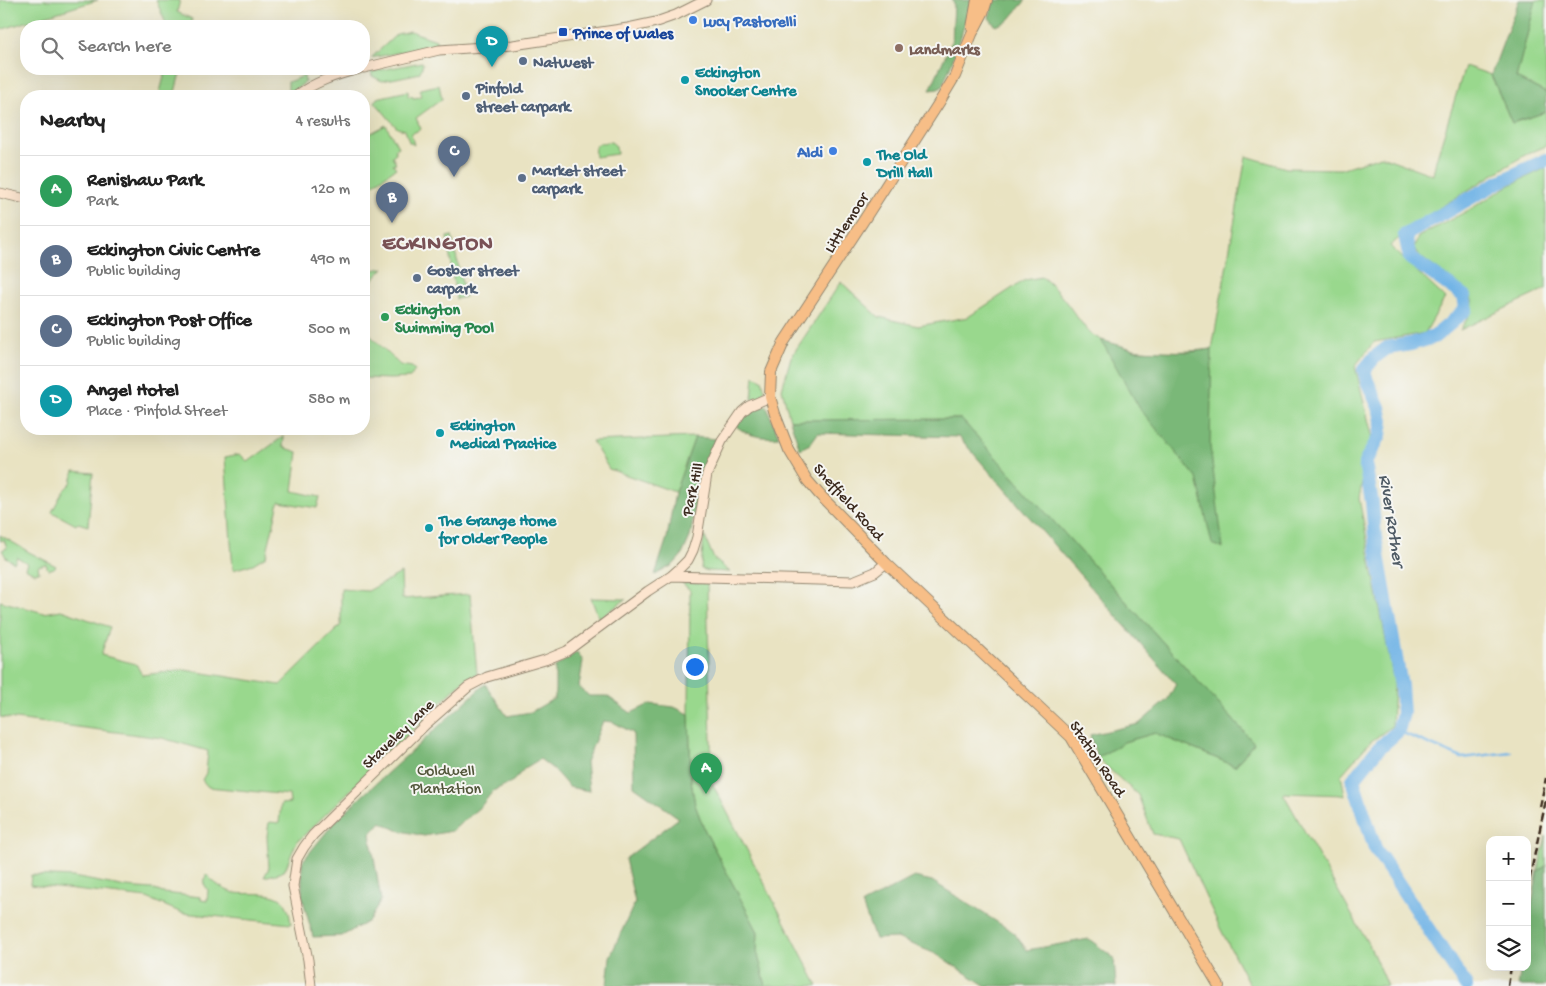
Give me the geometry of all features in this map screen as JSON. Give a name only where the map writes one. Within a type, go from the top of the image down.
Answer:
[{"type":"main road","points":[[370,67],[440,50],[513,45],[639,26],[676,15],[706,0]]},
{"type":"main road","name":"Littlemoor","points":[[972,34],[974,9],[977,0]]},
{"type":"main road","name":"Littlemoor","points":[[771,372],[784,342],[862,224],[955,76],[987,0]]},
{"type":"main road","points":[[304,90],[321,81],[340,75]]},
{"type":"main road","points":[[0,193],[20,198]]},
{"type":"main road","name":"Sheffield Road","points":[[771,372],[770,397],[775,414],[789,450],[807,480],[838,515],[886,563]]},
{"type":"main road","name":"Park Hill","points":[[648,591],[671,576],[688,560],[697,537],[707,474],[722,441],[742,412],[749,406],[770,397]]},
{"type":"main road","points":[[671,576],[853,581],[875,572],[886,563]]},
{"type":"main road","name":"Station Road","points":[[886,563],[1071,737],[1219,986]]},
{"type":"main road","name":"Staveley Lane","points":[[311,986],[308,960],[293,886],[297,859],[313,835],[426,724],[468,687],[487,677],[545,660],[567,651],[648,591]]},
{"type":"green space","points":[[0,0],[98,0],[33,20],[20,20],[20,24],[0,30]]},
{"type":"green space","points":[[156,0],[180,0],[177,12],[192,19],[192,20],[164,20]]},
{"type":"green space","points":[[952,0],[971,0],[958,47],[942,87],[930,90],[952,41],[954,4]]},
{"type":"green space","points":[[994,0],[1026,0],[1008,21],[996,26],[989,18]]},
{"type":"green space","points":[[1519,0],[1536,0],[1516,78],[1546,93],[1546,112],[1512,123],[1491,75]]},
{"type":"green space","points":[[1536,0],[1546,0],[1546,93],[1516,78]]},
{"type":"green space","points":[[410,31],[436,40],[437,45],[371,58],[397,34]]},
{"type":"green space","points":[[422,62],[420,72],[416,74],[382,81],[372,76],[371,72]]},
{"type":"green space","points":[[1465,66],[1491,75],[1512,123],[1546,112],[1546,146],[1525,155],[1420,220],[1390,246],[1445,298],[1425,333],[1374,342],[1355,366],[1372,435],[1359,498],[1394,683],[1392,726],[1370,742],[1341,775],[1345,795],[1283,793],[1371,949],[1387,986],[1250,986],[1220,928],[1179,839],[1153,834],[1138,795],[1097,758],[1124,742],[1155,733],[1235,766],[1254,743],[961,419],[790,420],[782,389],[791,357],[841,282],[879,317],[918,326],[968,317],[1025,280],[1042,277],[1061,296],[1089,332],[1100,339],[1131,349],[1148,351],[1212,349],[1246,156],[1286,168],[1340,169],[1381,156],[1433,175]]},
{"type":"green space","points":[[164,75],[179,75],[176,90],[161,90]]},
{"type":"green space","points":[[304,76],[305,82],[295,90],[288,90],[288,82]]},
{"type":"green space","points":[[439,85],[442,99],[416,118],[421,129],[411,134],[414,145],[409,142],[405,130],[397,128],[375,102],[377,98],[408,91],[408,97],[421,97],[420,89]]},
{"type":"green space","points":[[386,125],[398,147],[395,149],[396,153],[392,156],[396,163],[393,164],[396,168],[370,187],[370,175],[370,134]]},
{"type":"green space","points":[[611,142],[616,146],[617,154],[595,157],[597,144]]},
{"type":"green space","points":[[1546,168],[1546,289],[1460,330],[1470,314],[1473,303],[1469,292],[1419,256],[1414,248],[1418,237],[1469,210],[1508,186]]},
{"type":"green space","points":[[452,236],[465,297],[456,299],[447,237]]},
{"type":"green space","points":[[384,268],[370,283],[370,271]]},
{"type":"green space","points":[[370,335],[400,365],[412,367],[415,370],[410,378],[370,378]]},
{"type":"green space","points":[[1101,340],[1136,350],[1190,352],[1212,349],[1210,446],[1223,548],[1212,544],[1197,478],[1140,409]]},
{"type":"green space","points":[[754,376],[762,380],[765,390],[760,397],[752,399]]},
{"type":"green space","points":[[766,405],[779,437],[756,436],[736,426],[747,414]]},
{"type":"green space","points":[[961,419],[1254,743],[1235,766],[1155,733],[1124,742],[1097,758],[1090,735],[1139,724],[1168,699],[1176,684],[959,437],[818,433],[810,444],[800,449],[790,420]]},
{"type":"green space","points":[[284,436],[283,447],[298,452],[293,491],[320,497],[317,508],[279,502],[266,556],[253,564],[233,570],[225,457],[240,454],[248,462]]},
{"type":"green space","points":[[695,437],[675,492],[609,469],[592,441]]},
{"type":"green space","points":[[695,437],[716,439],[702,471],[690,537],[682,555],[673,565],[655,575],[667,538],[675,492]]},
{"type":"green space","points":[[74,471],[93,473],[88,526],[78,523],[76,525],[52,512],[63,491],[71,483]]},
{"type":"green space","points":[[0,535],[56,566],[48,570],[46,564],[38,566],[39,572],[34,573],[25,568],[27,563],[17,557],[14,563],[6,557],[2,550],[7,548],[4,540],[0,541]]},
{"type":"green space","points":[[704,535],[714,559],[730,572],[701,569]]},
{"type":"green space","points":[[401,573],[402,599],[470,594],[477,674],[465,679],[296,843],[285,870],[280,873],[264,877],[269,868],[267,836],[269,822],[279,823],[281,804],[290,803],[289,795],[208,787],[202,780],[206,773],[208,751],[162,738],[0,717],[0,601],[44,613],[61,610],[110,627],[101,655],[136,664],[142,675],[185,670],[280,685],[341,625],[341,589],[368,591]]},
{"type":"green space","points":[[682,583],[707,583],[712,783],[818,986],[766,986],[757,951],[758,932],[705,831],[695,805],[691,780],[689,714],[690,590]]},
{"type":"green space","points":[[591,598],[626,599],[599,619]]},
{"type":"green space","name":"Coldwell Plantation","points":[[577,652],[583,661],[579,687],[589,696],[607,696],[631,713],[650,704],[674,707],[689,714],[691,780],[695,805],[705,831],[758,932],[757,951],[766,986],[607,986],[610,957],[635,902],[625,859],[679,818],[634,786],[633,733],[613,722],[603,721],[586,762],[589,791],[569,787],[553,769],[540,759],[525,768],[513,781],[493,791],[481,806],[452,831],[424,836],[397,830],[381,822],[370,834],[381,900],[369,921],[342,936],[313,937],[302,896],[302,862],[337,819],[485,684],[507,716],[531,712],[555,698],[555,667]]},
{"type":"green space","points":[[1546,836],[1546,866],[1538,871]]},
{"type":"green space","points":[[1546,866],[1546,986],[1518,986],[1520,971],[1531,971],[1531,909],[1538,871]]},
{"type":"green space","points":[[206,874],[219,886],[231,892],[268,894],[280,898],[287,907],[291,924],[182,913],[147,898],[30,885],[31,875],[73,877],[126,887],[152,889],[163,893],[201,897],[201,900],[207,901],[208,890],[204,884]]},
{"type":"green space","points":[[914,877],[932,881],[1013,932],[1027,950],[1089,939],[1114,958],[1116,986],[986,986],[936,954],[897,938],[875,939],[862,904]]},
{"type":"waterway","name":"River Rother","points":[[1466,986],[1375,848],[1353,780],[1378,749],[1398,731],[1403,713],[1401,686],[1375,537],[1372,502],[1365,463],[1380,435],[1382,421],[1379,407],[1364,370],[1375,357],[1387,348],[1411,344],[1434,337],[1466,309],[1464,296],[1410,258],[1405,235],[1497,183],[1546,160]]},
{"type":"waterway","points":[[1398,731],[1462,758],[1511,752]]},
{"type":"railway","points":[[1540,807],[1546,778]]},
{"type":"railway","points":[[1529,881],[1546,800]]},
{"type":"railway","points":[[1508,986],[1510,971]]},
{"type":"place","name":"Lucy Pastorelli","points":[[693,20]]},
{"type":"place","name":"Prince of Wales","points":[[563,32]]},
{"type":"place","name":"Landmarks","points":[[899,48]]},
{"type":"place","name":"NatWest","points":[[523,61]]},
{"type":"place","name":"Angel Hotel","points":[[492,67]]},
{"type":"place","name":"Eckington Snooker Centre","points":[[685,80]]},
{"type":"place","name":"Pinfold street carpark","points":[[466,96]]},
{"type":"place","name":"Aldi","points":[[833,151]]},
{"type":"place","name":"The Old Drill Hall","points":[[867,162]]},
{"type":"place","name":"Eckington Post Office","points":[[454,177]]},
{"type":"place","name":"Market street carpark","points":[[522,178]]},
{"type":"place","name":"Eckington Civic Centre","points":[[392,223]]},
{"type":"place","name":"Gosber street carpark","points":[[417,278]]},
{"type":"place","name":"Eckington Swimming Pool","points":[[385,317]]},
{"type":"place","name":"Eckington Medical Practice","points":[[440,433]]},
{"type":"place","name":"The Grange Home for Older People","points":[[429,528]]},
{"type":"place","name":"Renishaw Park","points":[[706,794]]},
{"type":"district","name":"ECKINGTON","points":[[438,242]]}]
